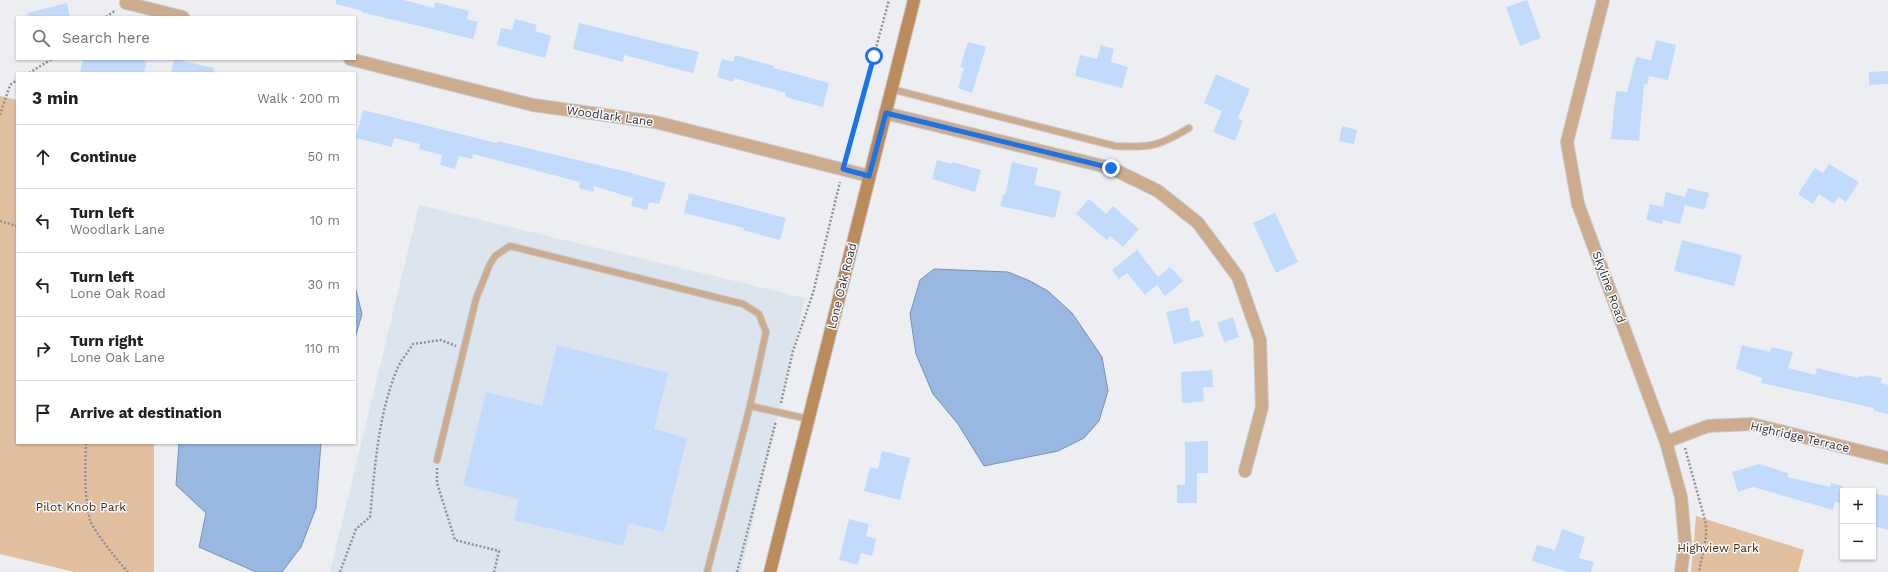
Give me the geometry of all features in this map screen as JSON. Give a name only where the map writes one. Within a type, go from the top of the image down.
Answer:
[{"type":"main road","name":"Lone Oak Road","points":[[770,572],[914,0]]},
{"type":"street","name":"Skyline Road","points":[[1603,0],[1567,142],[1578,204],[1666,442],[1681,497],[1685,541],[1680,572]]},
{"type":"street","points":[[127,1],[180,16]]},
{"type":"street","name":"Woodlark Lane","points":[[354,60],[533,105],[655,122],[869,176]]},
{"type":"street","points":[[886,113],[1111,168],[1158,191],[1198,223],[1238,277],[1260,340],[1262,406],[1245,471]]},
{"type":"street","name":"Highridge Terrace","points":[[1666,442],[1708,426],[1752,424],[1888,458]]},
{"type":"lane","points":[[891,90],[1115,146],[1141,147],[1164,143],[1189,128]]},
{"type":"lane","points":[[437,460],[476,299],[489,266],[495,256],[510,246],[743,304],[759,314],[766,332],[750,406],[707,572]]},
{"type":"lane","points":[[750,406],[779,411],[808,419]]},
{"type":"path","points":[[737,572],[793,351],[813,293],[843,169],[889,0]]},
{"type":"path","points":[[31,72],[50,60]]},
{"type":"path","points":[[0,115],[10,85],[16,81]]},
{"type":"path","points":[[0,221],[16,226]]},
{"type":"path","points":[[340,572],[356,529],[370,517],[374,470],[385,405],[399,366],[413,344],[441,340],[463,348]]},
{"type":"path","points":[[1681,436],[1706,524],[1706,537],[1698,572]]},
{"type":"path","points":[[86,444],[85,481],[91,521],[119,564],[128,572]]},
{"type":"path","points":[[437,460],[436,483],[455,540],[499,551],[494,572]]},
{"type":"shaded area","points":[[419,205],[805,298],[741,572],[330,572]]},
{"type":"green space","name":"Pilot Knob Park","points":[[0,96],[16,100],[16,444],[154,444],[154,572],[74,572],[0,554]]},
{"type":"green space","name":"Highview Park","points":[[1696,516],[1804,550],[1798,572],[1691,572]]},
{"type":"water","points":[[934,269],[1008,272],[1030,281],[1048,291],[1072,313],[1102,357],[1108,391],[1099,421],[1084,438],[1058,451],[984,466],[958,424],[933,394],[916,354],[910,314],[920,280]]},
{"type":"water","points":[[356,290],[362,314],[356,335]]},
{"type":"water","points":[[179,444],[321,444],[316,508],[301,547],[282,572],[256,572],[199,547],[206,513],[176,485]]},
{"type":"building","points":[[336,0],[403,0],[434,8],[435,2],[469,11],[467,19],[478,22],[473,39],[361,12],[362,11],[336,4]]},
{"type":"building","points":[[1527,0],[1541,38],[1520,46],[1506,7]]},
{"type":"building","points":[[67,3],[70,16],[28,16],[27,13]]},
{"type":"building","points":[[515,19],[537,25],[535,31],[551,36],[545,58],[497,45],[501,28],[512,30]]},
{"type":"building","points":[[579,23],[699,52],[693,73],[624,55],[623,62],[573,49]]},
{"type":"building","points":[[1656,40],[1676,45],[1668,80],[1649,76],[1647,85],[1644,84],[1639,141],[1611,139],[1616,91],[1627,92],[1636,57],[1651,60]]},
{"type":"building","points":[[968,42],[986,47],[972,93],[958,88],[964,68],[960,67]]},
{"type":"building","points":[[1101,45],[1114,49],[1111,62],[1128,67],[1122,88],[1075,76],[1080,55],[1097,59]]},
{"type":"building","points":[[735,55],[774,66],[774,68],[829,83],[823,107],[785,97],[786,93],[734,78],[733,82],[717,77],[722,59],[733,62]]},
{"type":"building","points":[[83,60],[147,61],[144,72],[80,72]]},
{"type":"building","points":[[174,60],[214,68],[213,72],[171,72]]},
{"type":"building","points":[[1888,71],[1888,84],[1869,85],[1869,72]]},
{"type":"building","points":[[1216,74],[1250,89],[1238,118],[1243,121],[1235,141],[1213,132],[1222,111],[1204,103]]},
{"type":"building","points":[[363,110],[497,143],[497,141],[628,172],[666,183],[659,204],[649,202],[647,210],[631,206],[633,198],[594,186],[593,192],[579,188],[580,182],[473,154],[472,159],[459,156],[455,169],[440,165],[442,155],[419,149],[420,144],[394,138],[392,147],[356,138]]},
{"type":"building","points":[[1342,126],[1357,130],[1354,144],[1339,141]]},
{"type":"building","points":[[937,160],[952,164],[952,162],[981,170],[975,192],[932,179]]},
{"type":"building","points":[[1012,162],[1038,168],[1034,185],[1061,191],[1055,218],[1000,206],[1003,195],[1005,195]]},
{"type":"building","points":[[1829,164],[1859,182],[1846,202],[1838,197],[1834,204],[1819,194],[1813,204],[1798,194],[1815,168],[1823,173]]},
{"type":"building","points":[[1688,188],[1709,193],[1704,210],[1685,205],[1680,224],[1663,220],[1662,224],[1646,220],[1650,204],[1663,207],[1666,192],[1685,197]]},
{"type":"building","points":[[689,193],[786,218],[780,240],[743,230],[744,228],[684,213]]},
{"type":"building","points":[[1089,199],[1106,214],[1113,206],[1139,229],[1123,247],[1110,236],[1107,240],[1076,214]]},
{"type":"building","points":[[1275,213],[1298,262],[1276,273],[1253,223]]},
{"type":"building","points":[[1682,240],[1742,255],[1734,286],[1674,271]]},
{"type":"building","points":[[1137,250],[1158,277],[1170,267],[1183,281],[1165,296],[1157,285],[1145,295],[1127,273],[1119,279],[1112,270]]},
{"type":"building","points":[[1188,307],[1191,322],[1199,320],[1204,336],[1174,344],[1166,312]]},
{"type":"building","points":[[1233,317],[1239,337],[1224,342],[1217,323]]},
{"type":"building","points":[[557,345],[668,373],[654,429],[687,438],[664,532],[629,523],[623,546],[514,520],[519,499],[463,485],[486,392],[542,406]]},
{"type":"building","points":[[1742,345],[1770,352],[1772,347],[1793,352],[1788,368],[1815,375],[1817,368],[1859,378],[1859,376],[1865,377],[1865,375],[1882,378],[1881,383],[1888,385],[1888,414],[1874,411],[1874,408],[1761,383],[1762,378],[1736,369]]},
{"type":"building","points":[[1212,370],[1213,387],[1203,387],[1204,402],[1182,403],[1181,372]]},
{"type":"building","points":[[1208,441],[1208,473],[1197,473],[1197,503],[1177,503],[1177,485],[1185,485],[1185,442]]},
{"type":"building","points":[[882,451],[910,458],[900,500],[864,491],[870,467],[878,469]]},
{"type":"building","points":[[1759,464],[1788,473],[1788,477],[1830,487],[1831,483],[1843,486],[1843,488],[1840,488],[1840,503],[1835,502],[1833,510],[1753,487],[1738,492],[1732,472]]},
{"type":"building","points":[[1876,494],[1888,496],[1888,530],[1876,527]]},
{"type":"building","points":[[849,519],[869,524],[866,536],[876,539],[872,556],[861,553],[858,565],[839,560]]},
{"type":"building","points":[[1562,529],[1585,537],[1579,558],[1594,562],[1591,572],[1568,572],[1532,561],[1537,545],[1555,550]]},
{"type":"route","points":[[874,56],[866,80],[843,169],[869,176],[886,113],[1111,168]]}]
